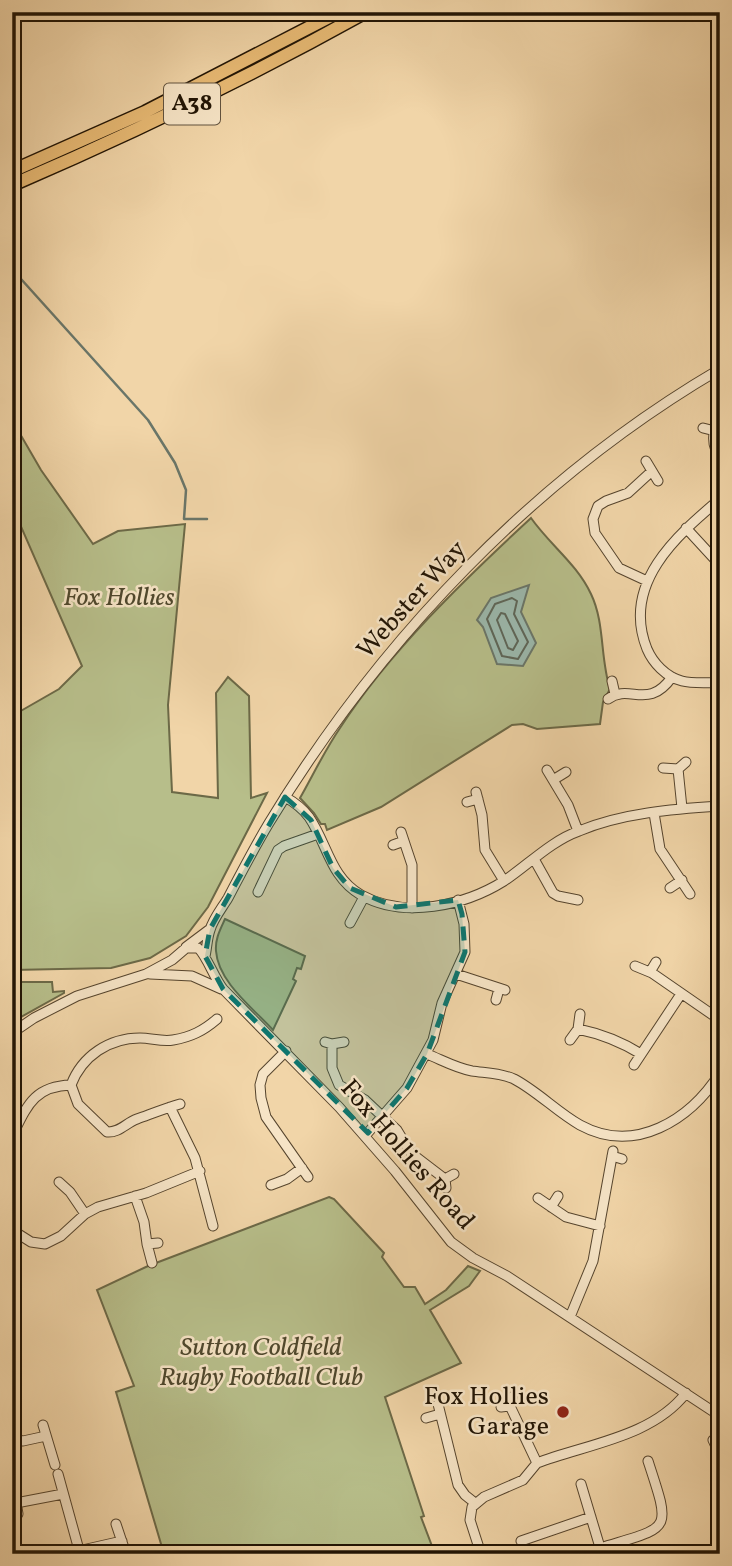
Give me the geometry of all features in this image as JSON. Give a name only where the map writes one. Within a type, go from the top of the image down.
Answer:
[{"type":"highway","name":"A38","points":[[12,171],[145,112],[339,12]]},
{"type":"highway","name":"A38","points":[[12,185],[201,99],[366,12]]},
{"type":"street","name":"Webster Way","points":[[206,958],[210,929],[285,796],[352,699],[411,628],[464,570],[539,500],[660,408],[720,369]]},
{"type":"street","points":[[718,414],[714,449],[720,455]]},
{"type":"street","points":[[703,428],[715,431]]},
{"type":"street","points":[[646,461],[658,481]]},
{"type":"street","points":[[648,581],[619,568],[595,533],[593,519],[598,506],[628,493],[652,471]]},
{"type":"street","points":[[720,499],[686,528],[662,556],[648,581],[641,613],[643,636],[652,660],[672,677],[682,681],[720,684]]},
{"type":"street","points":[[686,528],[720,565]]},
{"type":"street","points":[[612,681],[612,697],[651,695],[666,686],[672,677]]},
{"type":"street","points":[[663,768],[682,765],[682,808]]},
{"type":"street","points":[[547,770],[568,805],[578,831]]},
{"type":"street","points":[[553,780],[566,772]]},
{"type":"street","points":[[467,802],[477,795],[485,850],[504,881]]},
{"type":"street","points":[[285,796],[306,813],[333,868],[350,888],[380,903],[412,908],[458,900],[486,891],[578,831],[607,822],[682,808],[720,806]]},
{"type":"street","points":[[654,813],[660,849],[690,894]]},
{"type":"street","points":[[258,892],[278,850],[318,834]]},
{"type":"street","points":[[393,845],[403,836],[412,865],[412,908]]},
{"type":"street","points":[[534,859],[553,893],[578,900]]},
{"type":"street","points":[[253,874],[264,879]]},
{"type":"street","points":[[670,888],[682,880]]},
{"type":"street","points":[[545,902],[553,893]]},
{"type":"street","points":[[349,923],[364,897]]},
{"type":"street","points":[[365,1136],[407,1088],[427,1054],[442,1003],[466,946],[458,900]]},
{"type":"street","name":"Webster Way","points":[[146,974],[210,929]]},
{"type":"street","points":[[12,1033],[34,1018],[77,996],[146,974],[189,976],[202,972],[206,958],[198,948],[191,947],[182,951],[178,967],[189,976]]},
{"type":"street","name":"Fox Hollies Road","points":[[206,958],[223,989],[286,1051],[365,1136],[451,1242],[720,1416]]},
{"type":"street","points":[[650,972],[656,962]]},
{"type":"street","points":[[635,966],[650,972],[720,1020]]},
{"type":"street","points":[[456,974],[502,989],[496,1000]]},
{"type":"street","name":"Fox Hollies Road","points":[[189,976],[223,989]]},
{"type":"street","points":[[634,1065],[681,994]]},
{"type":"street","points":[[570,1040],[578,1029],[580,1014]]},
{"type":"street","points":[[202,1017],[209,1026]]},
{"type":"street","points":[[180,1104],[135,1120],[115,1132],[107,1132],[78,1104],[71,1085],[82,1063],[114,1043],[140,1038],[172,1040],[197,1034],[218,1019]]},
{"type":"street","points":[[578,1029],[603,1034],[641,1054]]},
{"type":"street","points":[[344,1042],[328,1043],[332,1068],[339,1085],[365,1100],[397,1130],[411,1153],[448,1180]]},
{"type":"street","points":[[286,1051],[260,1079],[261,1098],[266,1116],[308,1177]]},
{"type":"street","points":[[427,1054],[456,1067],[516,1080],[582,1126],[612,1135],[635,1135],[660,1129],[685,1114],[710,1088],[720,1073]]},
{"type":"street","points":[[12,1136],[24,1112],[37,1095],[58,1085],[71,1085]]},
{"type":"street","points":[[710,1088],[720,1095]]},
{"type":"street","points":[[170,1107],[200,1171],[214,1226]]},
{"type":"street","points":[[570,1317],[590,1273],[612,1154],[622,1159]]},
{"type":"street","points":[[271,1185],[288,1179],[302,1168]]},
{"type":"street","points":[[12,1230],[31,1242],[45,1244],[61,1237],[85,1214],[98,1207],[200,1171]]},
{"type":"street","points":[[57,1180],[70,1192],[85,1214]]},
{"type":"street","points":[[135,1196],[144,1222],[152,1263]]},
{"type":"street","points":[[551,1207],[558,1196]]},
{"type":"street","points":[[538,1198],[577,1221],[600,1226]]},
{"type":"street","points":[[210,1209],[221,1206]]},
{"type":"street","points":[[147,1244],[158,1243]]},
{"type":"street","points":[[481,1554],[470,1520],[475,1503],[484,1496],[523,1480],[537,1463],[653,1423],[672,1410],[686,1393]]},
{"type":"street","points":[[508,1403],[537,1463]]},
{"type":"street","points":[[426,1418],[439,1409],[458,1485],[475,1503]]},
{"type":"street","points":[[43,1425],[79,1550]]},
{"type":"street","points":[[12,1439],[23,1441],[46,1436]]},
{"type":"street","points":[[580,1490],[601,1551],[659,1527],[664,1516],[663,1509],[647,1468]]},
{"type":"street","points":[[13,1490],[18,1514]]},
{"type":"street","points":[[16,1503],[63,1494]]},
{"type":"street","points":[[527,1543],[591,1517]]},
{"type":"street","points":[[117,1524],[126,1554]]},
{"type":"street","points":[[65,1554],[122,1541]]},
{"type":"highlighted area","points":[[285,797],[311,820],[333,868],[350,888],[396,907],[458,900],[462,914],[465,952],[427,1054],[407,1088],[368,1133],[223,989],[205,956],[210,929]]},
{"type":"green space","name":"Fox Hollies","points":[[12,420],[41,470],[93,544],[118,531],[185,524],[168,705],[172,792],[218,798],[216,693],[228,677],[249,696],[251,798],[267,793],[208,907],[186,936],[150,958],[111,968],[12,970],[12,716],[59,689],[82,666],[12,506]]},
{"type":"green space","points":[[531,518],[578,573],[595,605],[610,689],[603,702],[600,724],[537,729],[523,724],[512,725],[381,807],[327,830],[325,824],[321,824],[300,798],[335,736],[382,671],[429,617]]},
{"type":"green space","points":[[225,919],[305,956],[301,969],[297,968],[293,979],[296,981],[273,1030],[238,994],[218,962],[216,942]]},
{"type":"green space","points":[[12,982],[52,982],[53,992],[64,993],[12,1022]]},
{"type":"green space","name":"Sutton Coldfield Rugby Football Club","points":[[329,1197],[334,1199],[384,1253],[382,1257],[404,1287],[415,1287],[425,1304],[446,1290],[468,1266],[480,1271],[469,1286],[430,1310],[461,1363],[385,1397],[424,1516],[421,1517],[435,1554],[164,1554],[116,1392],[134,1386],[97,1290],[148,1266]]},
{"type":"water","points":[[529,585],[521,612],[536,643],[523,666],[497,664],[483,627],[477,620],[491,598]]},
{"type":"waterway","points":[[12,269],[148,420],[175,463],[186,490],[184,519],[207,519]]},
{"type":"place","name":"Fox Hollies Garage","points":[[563,1412]]}]
